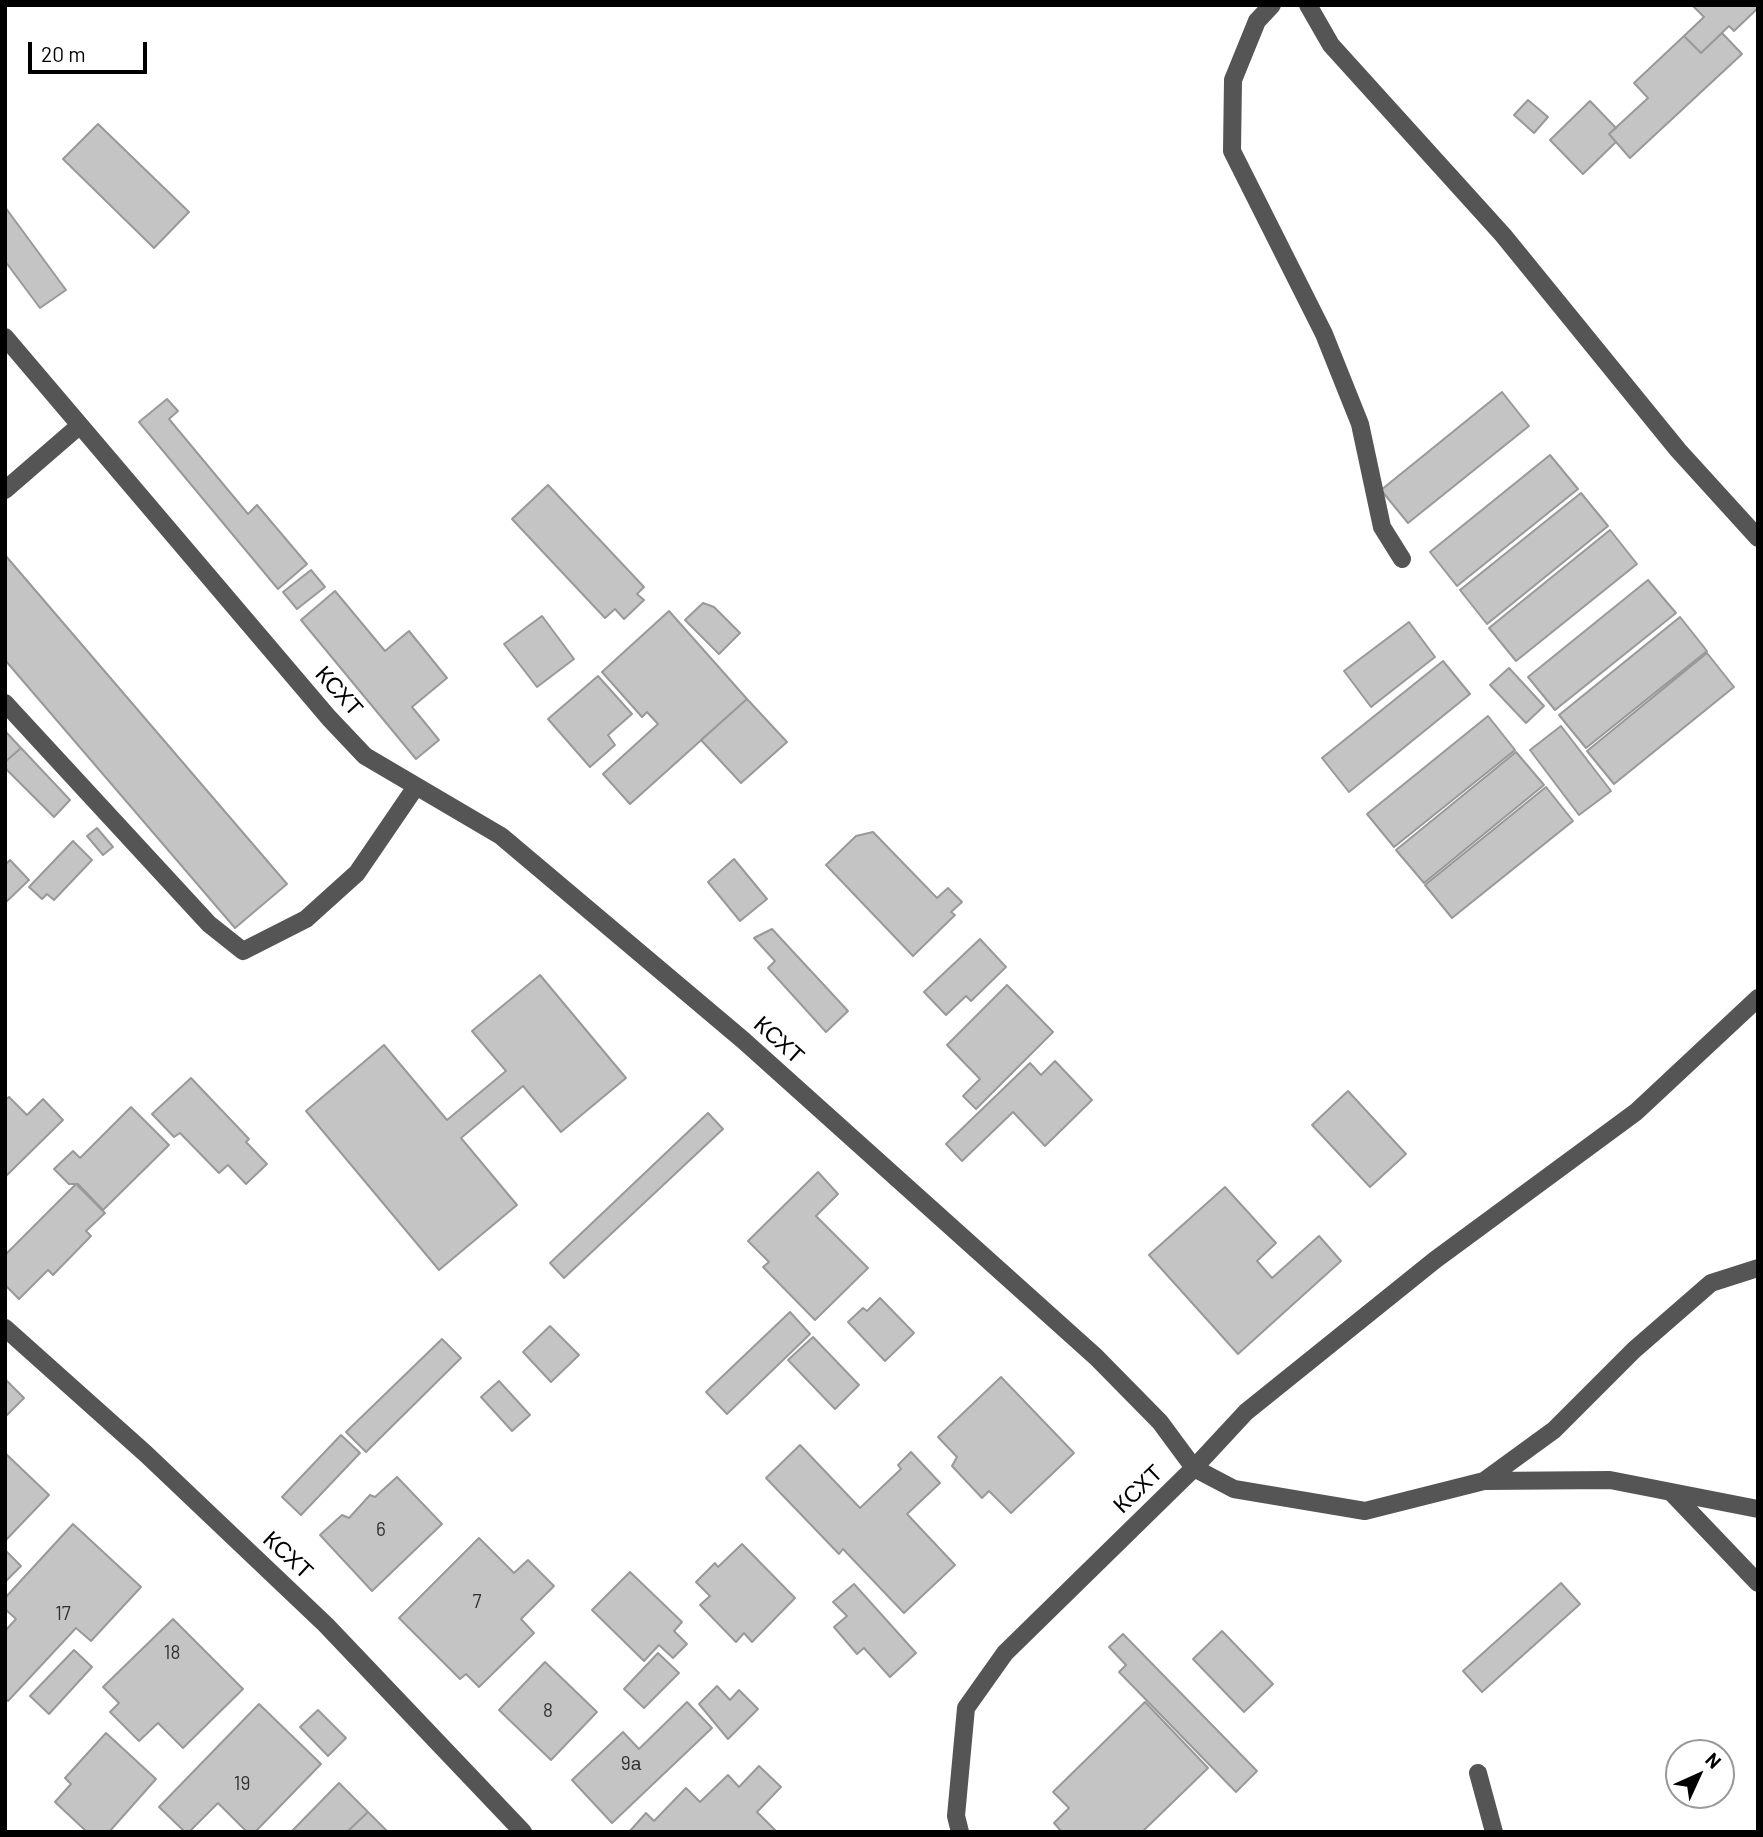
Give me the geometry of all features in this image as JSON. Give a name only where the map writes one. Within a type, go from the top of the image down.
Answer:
[{"type":"street","points":[[1272,5],[1257,21],[1233,80],[1232,151],[1324,334],[1360,424],[1382,527],[1402,559]]},
{"type":"street","points":[[1308,5],[1332,45],[1503,235],[1678,450],[1758,538]]},
{"type":"street","name":"КСХТ","points":[[5,337],[329,718],[365,756],[415,788],[501,836],[743,1040],[1096,1357],[1160,1422],[1194,1468],[1005,1653],[966,1708],[956,1816],[960,1832]]},
{"type":"street","points":[[5,490],[79,426]]},
{"type":"street","points":[[5,703],[209,924],[243,951],[306,919],[357,873],[415,788]]},
{"type":"street","points":[[1758,998],[1636,1112],[1435,1260],[1246,1412],[1194,1468],[1234,1489],[1365,1511],[1484,1481],[1610,1480],[1758,1509]]},
{"type":"street","points":[[1484,1481],[1554,1430],[1634,1350],[1711,1283],[1758,1268]]},
{"type":"street","name":"КСХТ","points":[[5,1328],[146,1454],[326,1625],[523,1832]]},
{"type":"street","points":[[1671,1493],[1758,1583]]},
{"type":"street","points":[[1478,1773],[1494,1832]]},
{"type":"building","points":[[1692,5],[1758,5],[1758,8],[1734,31],[1729,26],[1701,53],[1684,36],[1704,17]]},
{"type":"building","points":[[1722,33],[1742,54],[1630,158],[1609,134],[1648,98],[1634,83],[1684,36],[1701,53]]},
{"type":"building","points":[[1528,100],[1548,117],[1534,133],[1514,115]]},
{"type":"building","points":[[1590,101],[1616,128],[1609,134],[1616,142],[1583,174],[1550,140]]},
{"type":"building","points":[[98,124],[189,212],[154,248],[63,159]]},
{"type":"building","points":[[5,207],[66,290],[40,308],[5,261]]},
{"type":"building","points":[[1502,392],[1529,426],[1408,523],[1381,490]]},
{"type":"building","points":[[167,399],[178,411],[169,419],[248,514],[257,505],[307,564],[278,589],[139,422]]},
{"type":"building","points":[[1550,455],[1578,489],[1457,586],[1430,552]]},
{"type":"building","points":[[548,485],[644,587],[637,594],[644,600],[624,619],[615,609],[605,618],[512,519]]},
{"type":"building","points":[[1581,493],[1608,526],[1487,624],[1460,590]]},
{"type":"building","points":[[1610,530],[1637,564],[1516,661],[1489,628]]},
{"type":"building","points":[[5,555],[287,884],[235,928],[5,660]]},
{"type":"building","points":[[311,570],[325,587],[297,609],[283,592]]},
{"type":"building","points":[[1648,580],[1676,613],[1555,710],[1528,677]]},
{"type":"building","points":[[335,591],[385,651],[409,631],[447,678],[412,707],[439,740],[416,759],[301,620]]},
{"type":"building","points":[[703,603],[714,607],[740,633],[719,654],[685,620]]},
{"type":"building","points":[[669,611],[747,699],[630,804],[603,774],[658,724],[647,712],[642,717],[602,672]]},
{"type":"building","points":[[542,616],[574,659],[537,687],[504,644]]},
{"type":"building","points":[[1680,617],[1707,651],[1586,748],[1559,715]]},
{"type":"building","points":[[1409,622],[1435,657],[1371,707],[1344,671]]},
{"type":"building","points":[[1707,653],[1734,687],[1614,784],[1587,751]]},
{"type":"building","points":[[1443,661],[1470,694],[1349,792],[1322,758]]},
{"type":"building","points":[[1509,668],[1544,706],[1526,723],[1490,685]]},
{"type":"building","points":[[598,676],[632,714],[608,735],[615,745],[590,767],[548,719]]},
{"type":"building","points":[[747,699],[787,742],[741,783],[701,740]]},
{"type":"building","points":[[1488,716],[1515,750],[1394,847],[1367,814]]},
{"type":"building","points":[[1561,726],[1611,791],[1579,815],[1530,750]]},
{"type":"building","points":[[5,731],[21,748],[5,762]]},
{"type":"building","points":[[21,748],[70,800],[54,817],[5,768],[5,762]]},
{"type":"building","points":[[1516,752],[1544,785],[1424,883],[1396,850]]},
{"type":"building","points":[[1546,787],[1573,821],[1452,918],[1425,885]]},
{"type":"building","points":[[97,828],[113,847],[103,855],[87,836]]},
{"type":"building","points":[[873,832],[937,898],[948,888],[962,902],[951,912],[955,915],[913,956],[826,865],[856,836]]},
{"type":"building","points":[[73,841],[92,860],[54,900],[47,894],[42,899],[29,887]]},
{"type":"building","points":[[734,859],[767,899],[740,921],[708,882]]},
{"type":"building","points":[[10,860],[29,880],[5,903],[5,865]]},
{"type":"building","points":[[772,929],[848,1011],[826,1032],[768,968],[775,961],[754,938]]},
{"type":"building","points":[[980,939],[1006,967],[971,1001],[966,996],[946,1015],[924,992]]},
{"type":"building","points":[[540,975],[626,1078],[561,1132],[523,1086],[461,1138],[517,1205],[439,1270],[306,1111],[384,1045],[447,1120],[506,1071],[472,1031]]},
{"type":"building","points":[[1007,985],[1053,1032],[976,1109],[963,1096],[980,1079],[947,1045]]},
{"type":"building","points":[[1055,1061],[1092,1100],[1045,1146],[1013,1112],[962,1161],[946,1144],[1030,1063],[1041,1075]]},
{"type":"building","points":[[191,1078],[249,1139],[246,1142],[267,1164],[246,1184],[228,1165],[219,1173],[180,1133],[174,1137],[152,1114]]},
{"type":"building","points":[[1348,1091],[1406,1154],[1370,1187],[1312,1125]]},
{"type":"building","points":[[9,1097],[27,1115],[43,1099],[63,1120],[5,1177],[5,1100]]},
{"type":"building","points":[[131,1107],[169,1145],[103,1210],[78,1184],[69,1184],[54,1169],[73,1151],[80,1158]]},
{"type":"building","points":[[708,1113],[723,1129],[564,1278],[550,1263]]},
{"type":"building","points":[[818,1172],[838,1194],[816,1216],[868,1268],[815,1320],[763,1267],[769,1262],[748,1241]]},
{"type":"building","points":[[76,1184],[105,1213],[86,1231],[91,1236],[53,1275],[48,1270],[19,1299],[5,1285],[5,1255]]},
{"type":"building","points":[[1225,1187],[1276,1243],[1257,1261],[1272,1278],[1319,1236],[1341,1261],[1238,1354],[1149,1255]]},
{"type":"building","points":[[880,1298],[914,1333],[885,1361],[848,1322],[863,1308],[867,1311]]},
{"type":"building","points":[[790,1312],[810,1334],[727,1414],[706,1392]]},
{"type":"building","points":[[550,1326],[579,1355],[551,1382],[523,1352]]},
{"type":"building","points":[[813,1337],[859,1385],[835,1409],[788,1360]]},
{"type":"building","points":[[442,1339],[461,1358],[366,1452],[346,1432]]},
{"type":"building","points":[[1001,1377],[1074,1453],[1011,1513],[989,1491],[982,1498],[952,1466],[957,1457],[938,1437]]},
{"type":"building","points":[[5,1379],[24,1398],[5,1417]]},
{"type":"building","points":[[499,1381],[530,1415],[512,1431],[481,1397]]},
{"type":"building","points":[[341,1435],[360,1453],[301,1515],[282,1497]]},
{"type":"building","points":[[800,1445],[860,1508],[901,1469],[898,1465],[911,1452],[940,1483],[907,1514],[955,1565],[904,1613],[843,1549],[839,1554],[766,1478]]},
{"type":"building","points":[[5,1453],[49,1495],[5,1541]]},
{"type":"building","points":[[397,1477],[442,1524],[372,1591],[320,1535],[342,1515],[349,1518],[370,1495],[375,1497]]},
{"type":"building","points":[[73,1524],[141,1587],[91,1641],[76,1628],[8,1701],[5,1698],[5,1631],[16,1619],[5,1609],[5,1598]]},
{"type":"building","points":[[479,1538],[514,1573],[528,1560],[554,1586],[521,1619],[534,1633],[479,1687],[466,1674],[460,1679],[399,1618]]},
{"type":"building","points":[[742,1544],[795,1598],[752,1642],[744,1633],[736,1642],[700,1605],[710,1596],[696,1582],[715,1563],[718,1567]]},
{"type":"building","points":[[5,1550],[21,1566],[5,1582]]},
{"type":"building","points":[[630,1572],[682,1622],[674,1631],[687,1644],[673,1658],[659,1645],[644,1661],[592,1610]]},
{"type":"building","points":[[1561,1583],[1580,1604],[1482,1692],[1463,1671]]},
{"type":"building","points":[[854,1584],[916,1653],[890,1677],[864,1648],[857,1654],[834,1627],[847,1616],[833,1602]]},
{"type":"building","points":[[173,1619],[243,1689],[183,1748],[158,1723],[139,1741],[110,1712],[119,1703],[103,1687]]},
{"type":"building","points":[[1222,1631],[1273,1684],[1244,1712],[1193,1659]]},
{"type":"building","points":[[1123,1634],[1257,1771],[1236,1792],[1119,1672],[1126,1665],[1109,1647]]},
{"type":"building","points":[[74,1650],[92,1667],[49,1714],[30,1696]]},
{"type":"building","points":[[658,1653],[679,1673],[644,1708],[624,1689]]},
{"type":"building","points":[[545,1662],[597,1712],[551,1760],[499,1710]]},
{"type":"building","points":[[717,1686],[730,1700],[739,1690],[758,1709],[728,1739],[699,1704]]},
{"type":"building","points":[[687,1702],[712,1728],[612,1823],[572,1780],[623,1732],[639,1749]]},
{"type":"building","points":[[1145,1702],[1208,1768],[1142,1832],[1062,1832],[1054,1823],[1069,1808],[1053,1792]]},
{"type":"building","points":[[259,1704],[321,1764],[255,1832],[247,1832],[218,1803],[189,1832],[185,1832],[159,1807]]},
{"type":"building","points":[[318,1710],[346,1738],[328,1756],[300,1727]]},
{"type":"building","points":[[106,1733],[156,1779],[109,1832],[87,1832],[55,1802],[71,1784],[65,1778]]},
{"type":"building","points":[[759,1766],[781,1787],[757,1812],[777,1832],[629,1832],[646,1813],[654,1821],[686,1788],[700,1802],[728,1775],[739,1787]]},
{"type":"building","points":[[339,1783],[368,1812],[347,1832],[291,1832]]},
{"type":"building","points":[[368,1812],[388,1832],[347,1832]]}]
